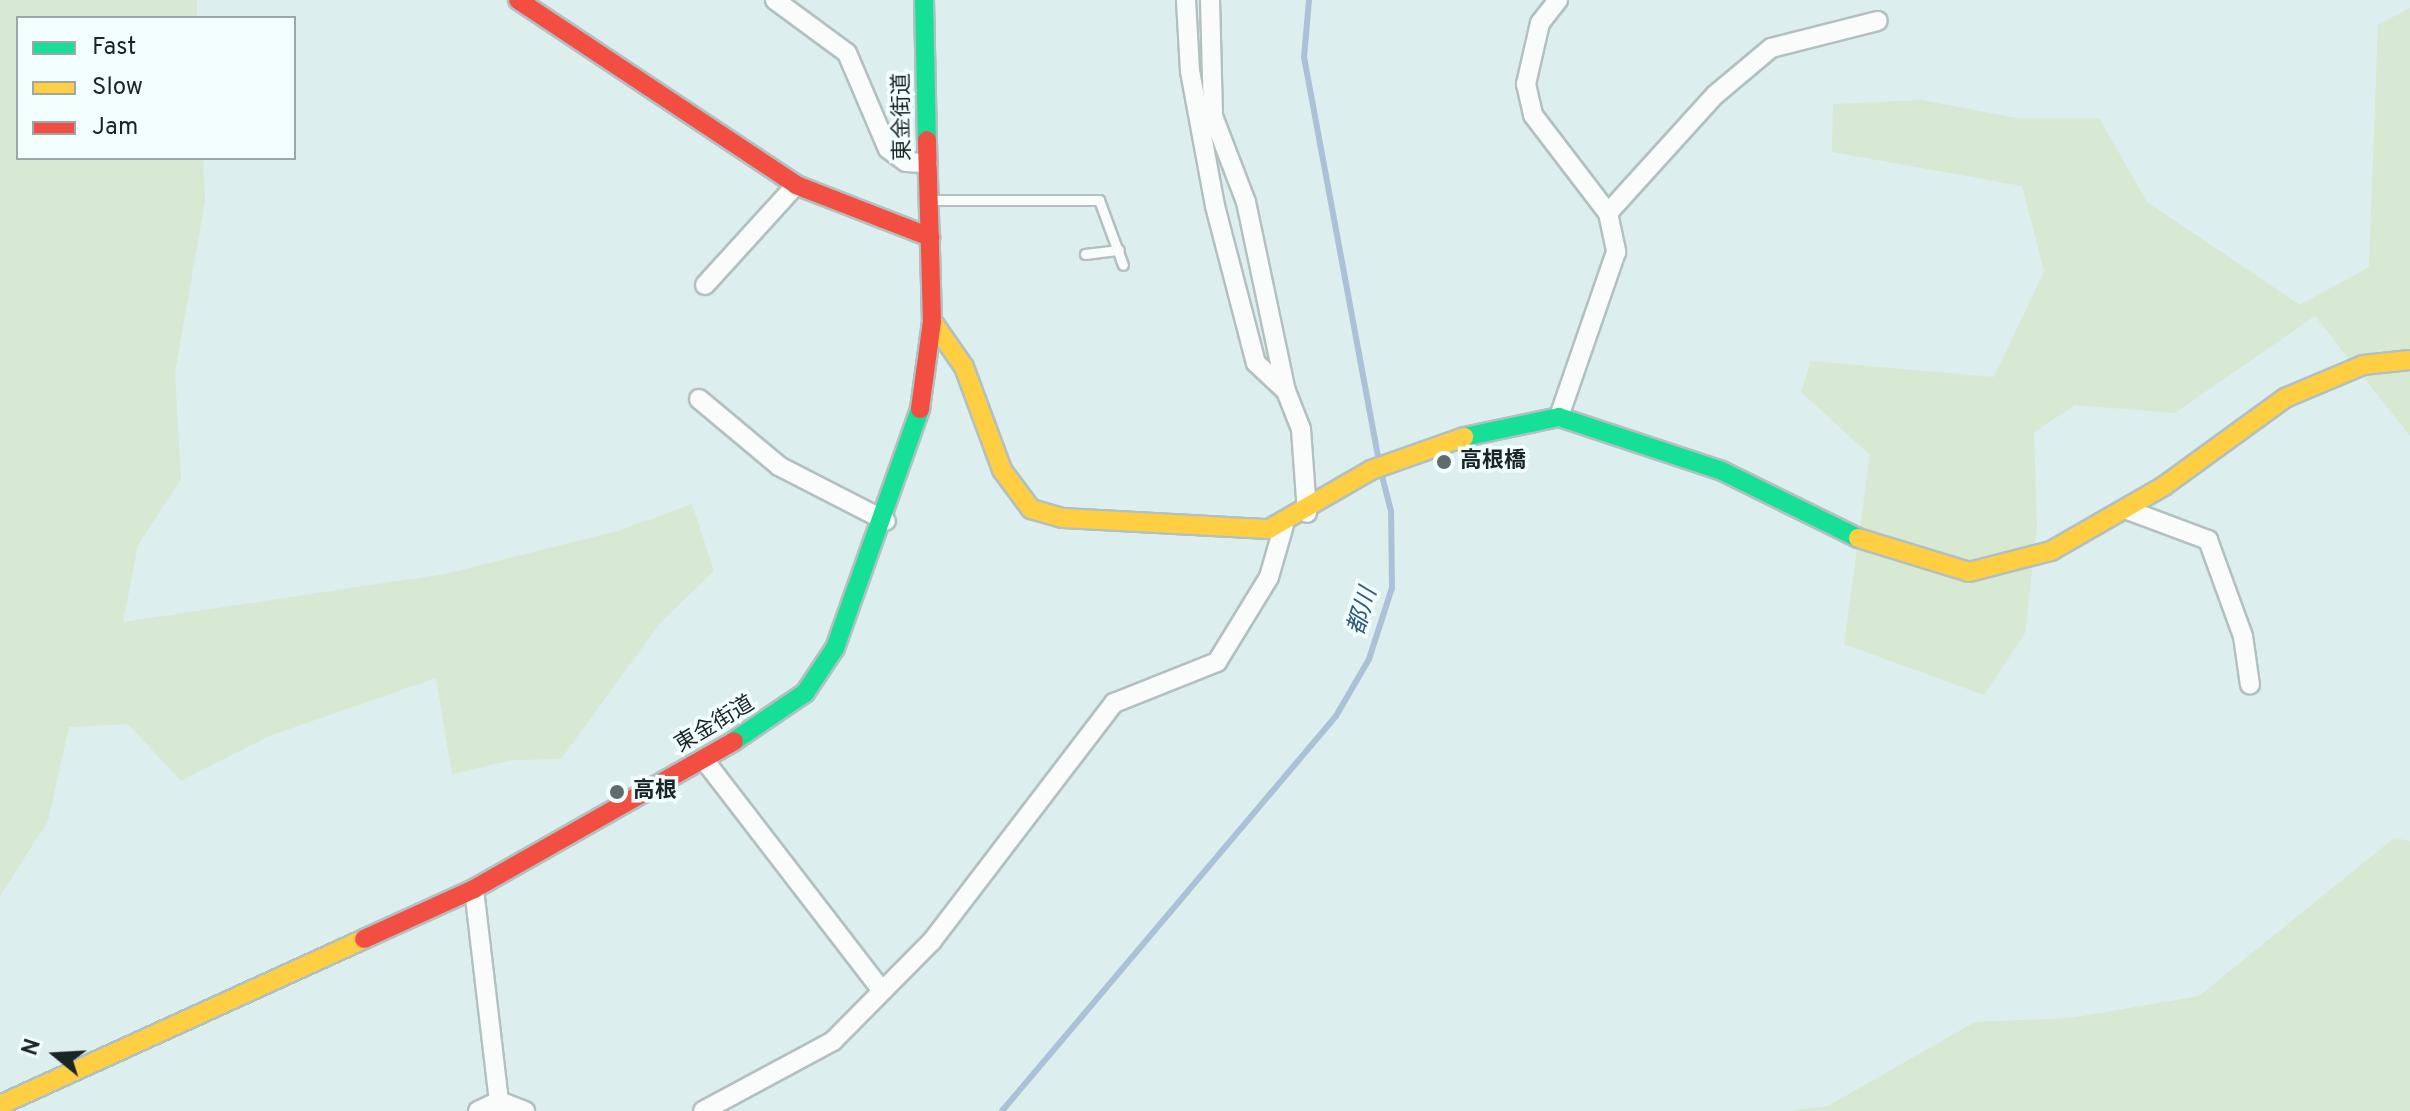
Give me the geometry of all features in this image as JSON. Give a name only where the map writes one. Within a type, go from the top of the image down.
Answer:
[{"type":"main road","points":[[518,0],[796,185],[930,237]]},
{"type":"main road","name":"東金街道","points":[[0,1105],[474,889],[705,761],[789,708],[822,670],[886,521],[921,412],[932,321],[924,0]]},
{"type":"main road","points":[[932,321],[964,367],[1002,470],[1031,509],[1110,524],[1251,532],[1284,525],[1371,470],[1489,428],[1559,417],[1722,471],[1884,551],[1969,572],[2051,551],[2125,509],[2285,398],[2363,365],[2410,360]]},
{"type":"street","points":[[775,0],[847,53],[888,149],[906,162],[928,163]]},
{"type":"street","points":[[1186,0],[1193,98],[1215,206],[1256,363],[1286,391]]},
{"type":"street","points":[[1210,0],[1213,116],[1246,202],[1286,391],[1301,429],[1307,513]]},
{"type":"street","points":[[1558,0],[1530,52],[1528,94],[1533,115],[1608,213],[1616,252],[1559,417]]},
{"type":"street","points":[[1608,213],[1715,95],[1771,48],[1878,21]]},
{"type":"street","points":[[705,285],[796,185]]},
{"type":"street","points":[[699,399],[779,466],[886,521]]},
{"type":"street","points":[[2125,509],[2208,540],[2243,636],[2250,685]]},
{"type":"street","points":[[703,1111],[833,1041],[932,941],[1096,719],[1114,703],[1217,662],[1269,577],[1284,525]]},
{"type":"street","points":[[705,761],[882,991]]},
{"type":"street","points":[[474,889],[499,1101]]},
{"type":"street","points":[[478,1111],[499,1101],[525,1111]]},
{"type":"lane","points":[[929,200],[1099,200],[1123,265]]},
{"type":"lane","points":[[1085,254],[1119,250]]},
{"type":"green space","points":[[0,0],[197,0],[197,16],[16,16],[16,160],[203,160],[205,201],[175,373],[181,479],[138,545],[123,622],[445,574],[618,531],[692,504],[714,571],[660,623],[561,759],[513,760],[452,774],[436,678],[272,735],[181,781],[128,724],[69,727],[48,821],[0,896]]},
{"type":"green space","points":[[2410,8],[2410,436],[2315,316],[2175,413],[2075,405],[2034,432],[2037,528],[2025,633],[1984,695],[1844,644],[1870,455],[1801,392],[1811,361],[1994,377],[2044,271],[2022,186],[1832,152],[1833,104],[1922,100],[2016,118],[2099,118],[2147,202],[2300,305],[2369,267],[2378,25]]},
{"type":"green space","points":[[2394,838],[2410,841],[2410,1111],[1789,1111],[1828,1106],[1975,1022],[2071,1018],[2199,996]]},
{"type":"waterway","points":[[1309,0],[1304,57],[1379,461]]},
{"type":"waterway","name":"都川","points":[[1002,1111],[1336,716],[1369,659],[1392,588],[1391,511],[1381,472]]},
{"type":"traffic: fast","points":[[924,0],[927,140]]},
{"type":"traffic: fast","points":[[734,741],[805,693],[835,648],[920,409]]},
{"type":"traffic: fast","points":[[1464,437],[1559,417],[1722,471],[1858,538]]},
{"type":"traffic: slow","points":[[932,321],[964,367],[1002,470],[1031,509],[1063,518],[1269,529],[1371,470],[1464,437]]},
{"type":"traffic: slow","points":[[1858,538],[1969,572],[2051,551],[2164,486],[2285,398],[2363,365],[2410,360]]},
{"type":"traffic: slow","points":[[0,1105],[364,939]]},
{"type":"traffic: jam","points":[[518,0],[796,185],[930,237]]},
{"type":"traffic: jam","points":[[920,409],[932,321],[927,140]]},
{"type":"traffic: jam","points":[[364,939],[474,889],[734,741]]},
{"type":"place","name":"高根橋","points":[[1444,462]]},
{"type":"place","name":"高根","points":[[617,792]]}]
